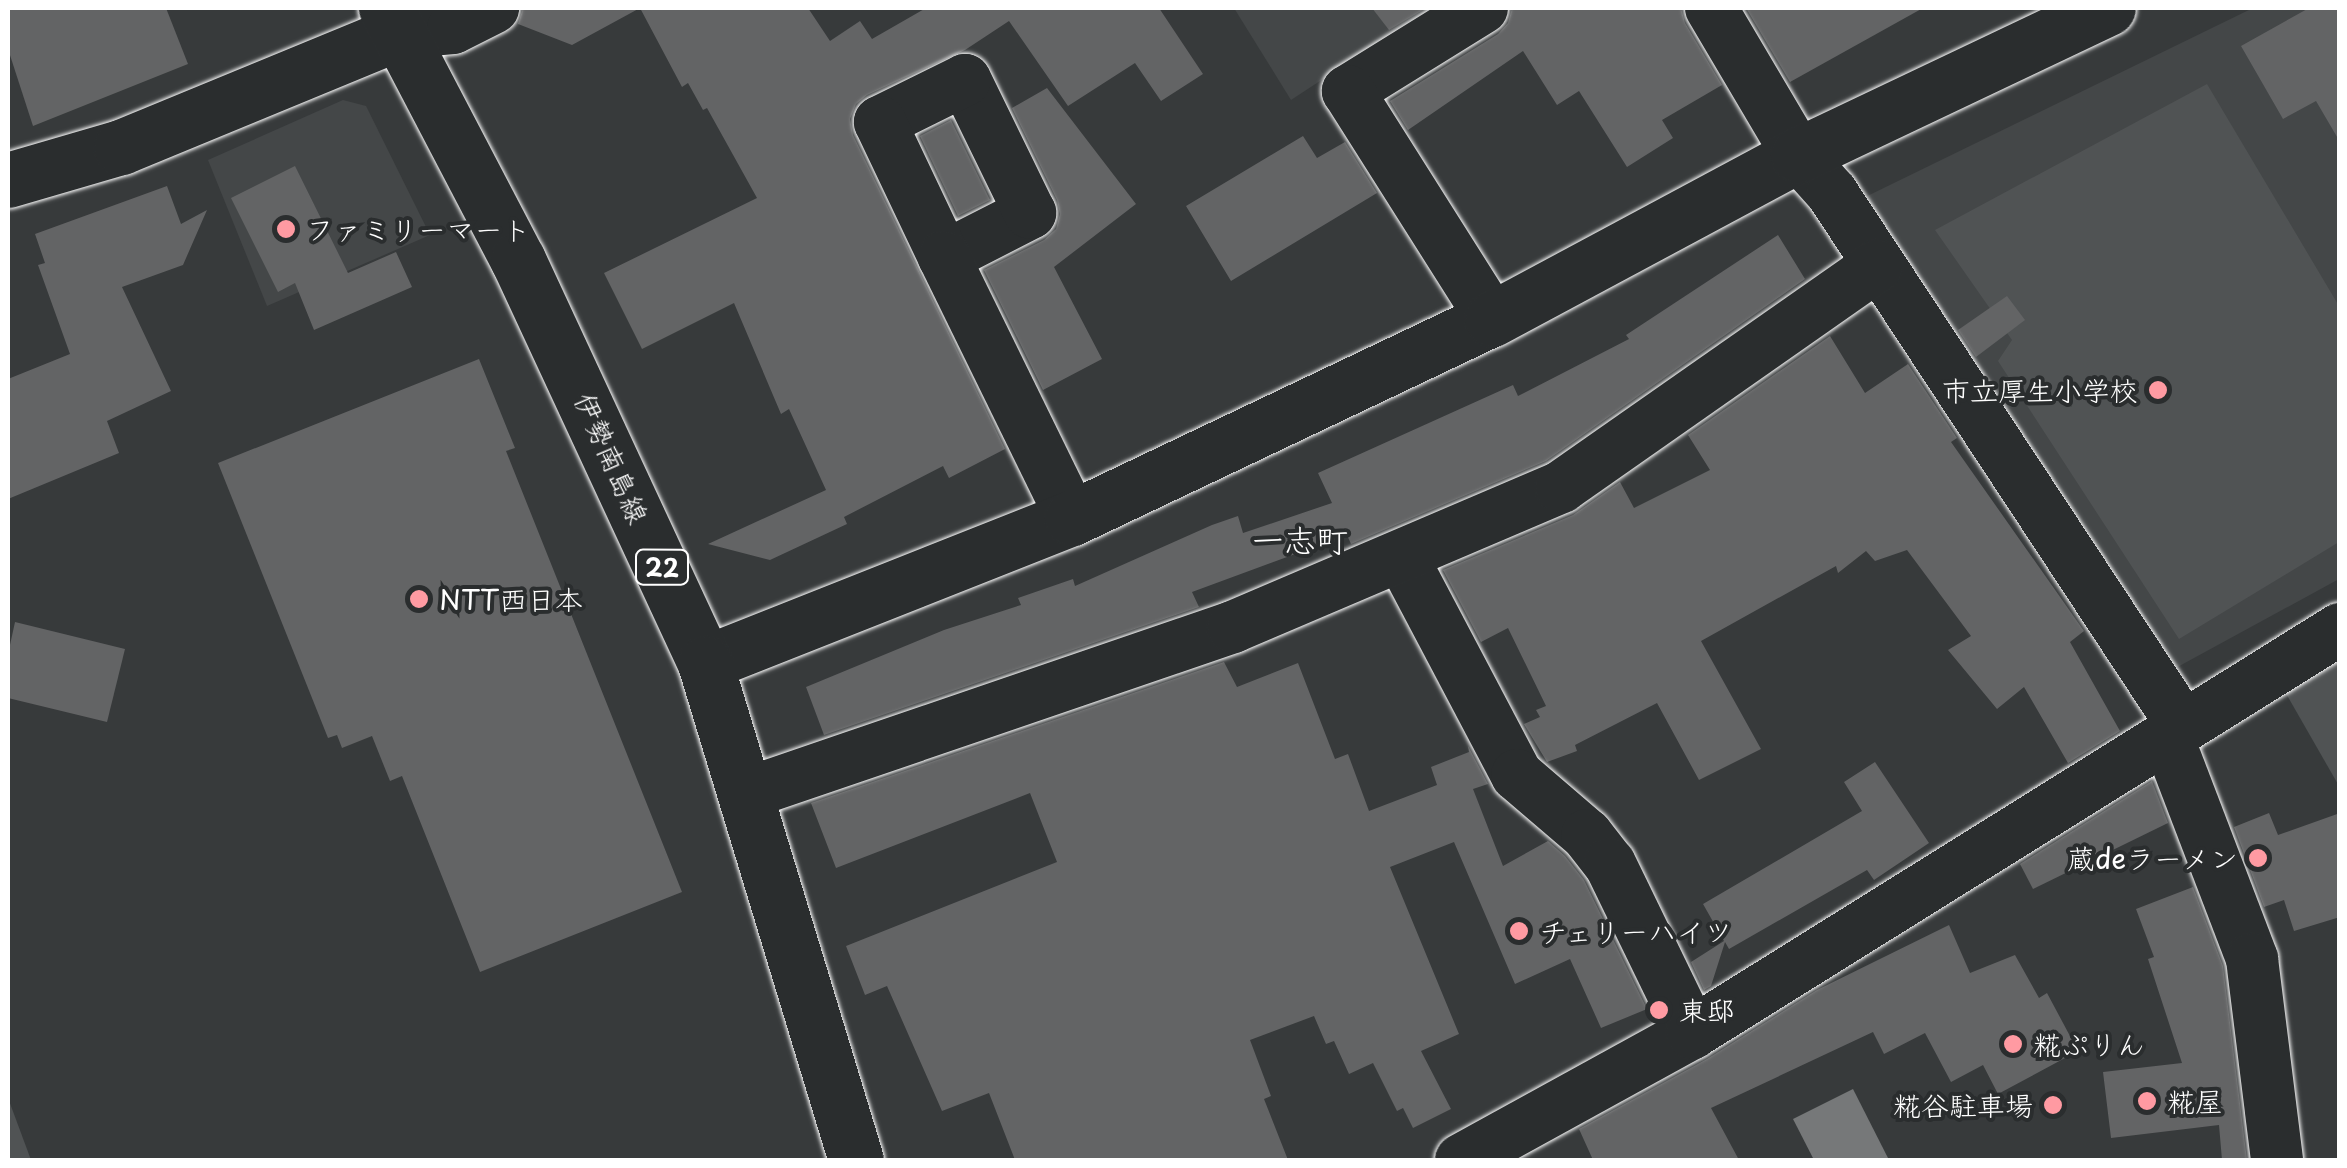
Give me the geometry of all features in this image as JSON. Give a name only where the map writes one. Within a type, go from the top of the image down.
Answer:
[{"type":"street","points":[[8,180],[121,146],[391,20],[453,28],[494,8]]},
{"type":"street","points":[[1482,8],[1348,91],[1492,319]]},
{"type":"street","points":[[1712,8],[1798,155],[1832,193],[2175,731],[2252,959],[2277,1160]]},
{"type":"street","points":[[705,662],[1072,518],[1492,319],[1798,155],[2030,24],[2108,8]]},
{"type":"street","name":"伊勢南島線","points":[[391,20],[518,260],[705,662],[748,793],[856,1160]]},
{"type":"street","points":[[944,257],[1072,518]]},
{"type":"street","points":[[748,793],[1234,626],[1561,487],[1877,266]]},
{"type":"street","points":[[1402,557],[1517,776],[1587,835],[1610,864],[1692,1033]]},
{"type":"street","points":[[1461,1160],[1692,1033],[2340,629]]},
{"type":"shaded area","points":[[1234,8],[1431,8],[1291,100]]},
{"type":"shaded area","name":"市立厚生小学校","points":[[2253,8],[2339,8],[2339,579],[2161,676],[1855,202]]},
{"type":"shaded area","name":"市立厚生小学校","points":[[2207,84],[2339,306],[2339,542],[2179,639],[1998,361],[2012,340],[1935,230]]},
{"type":"shaded area","points":[[343,100],[366,106],[430,235],[267,306],[208,160]]},
{"type":"shaded area","points":[[2339,655],[2339,786],[2284,690]]},
{"type":"shaded area","points":[[1853,1089],[1889,1160],[1814,1160],[1793,1119]]},
{"type":"shaded area","points":[[8,1098],[31,1160],[8,1160]]},
{"type":"building","points":[[8,8],[166,8],[188,64],[33,126],[8,49]]},
{"type":"building","points":[[523,8],[640,8],[572,45],[518,24]]},
{"type":"building","points":[[640,8],[808,8],[830,41],[860,21],[872,39],[926,8],[1159,8],[1203,74],[1161,101],[1135,63],[1068,106],[1009,21],[965,50],[867,95],[856,104],[850,119],[853,135],[1005,449],[949,478],[943,466],[844,517],[847,524],[770,560],[708,544],[826,490],[789,409],[781,414],[734,303],[642,349],[604,273],[757,198],[707,108],[703,110],[688,83],[682,87]]},
{"type":"building","points":[[1372,8],[1426,8],[1389,30]]},
{"type":"building","points":[[1512,8],[1681,8],[1685,23],[1722,85],[1662,120],[1673,138],[1627,167],[1579,91],[1557,105],[1523,51],[1408,130],[1390,101],[1498,34],[1508,23]]},
{"type":"building","points":[[1746,8],[1923,8],[1790,82]]},
{"type":"building","points":[[2309,8],[2340,8],[2340,142],[2316,101],[2283,119],[2241,46]]},
{"type":"building","points":[[1047,88],[1136,204],[1054,267],[1102,359],[1043,390],[984,270],[1044,240],[1056,229],[1060,214],[1057,200],[1012,108]]},
{"type":"building","points":[[951,120],[990,200],[958,216],[920,136]]},
{"type":"building","points":[[1303,136],[1317,158],[1345,142],[1377,193],[1231,281],[1186,206]]},
{"type":"building","name":"ファミリーマート","points":[[295,166],[348,273],[396,252],[412,287],[314,330],[295,283],[278,292],[231,198]]},
{"type":"building","points":[[167,186],[181,224],[207,210],[183,265],[122,287],[171,391],[107,421],[119,453],[8,499],[8,379],[70,354],[38,265],[45,263],[35,234]]},
{"type":"building","points":[[1778,235],[1805,279],[1546,461],[1351,544],[1347,535],[1192,592],[1199,607],[824,735],[806,687],[944,630],[1021,605],[1018,598],[1073,579],[1075,586],[1212,525],[1238,516],[1243,533],[1332,503],[1318,473],[1513,385],[1518,396],[1629,339],[1626,335]]},
{"type":"building","points":[[2007,296],[2025,320],[1976,357],[1958,330]]},
{"type":"building","points":[[1830,336],[1865,393],[1908,364],[1957,438],[1951,442],[2084,631],[2070,642],[2120,731],[2068,763],[2024,687],[1997,709],[1948,650],[1971,636],[1907,550],[1875,561],[1866,551],[1838,573],[1836,566],[1701,641],[1761,749],[1699,780],[1657,703],[1575,745],[1577,751],[1547,762],[1524,724],[1540,717],[1536,710],[1546,706],[1508,628],[1481,642],[1443,570],[1573,515],[1620,482],[1634,508],[1710,470],[1688,435]]},
{"type":"building","name":"NTT西日本","points":[[479,359],[515,448],[506,451],[682,892],[480,972],[402,776],[390,781],[372,736],[342,748],[337,735],[328,738],[218,463]]},
{"type":"building","points":[[15,622],[125,649],[107,722],[8,698],[8,654]]},
{"type":"building","points":[[1224,662],[1237,687],[1298,663],[1335,759],[1348,754],[1369,811],[1437,785],[1431,767],[1469,752],[1468,746],[1488,784],[1473,789],[1503,866],[1548,841],[1565,856],[1584,880],[1647,1009],[1601,1028],[1570,959],[1515,984],[1454,842],[1390,867],[1459,1034],[1421,1051],[1451,1109],[1413,1128],[1403,1108],[1397,1111],[1373,1063],[1349,1074],[1334,1041],[1326,1044],[1314,1016],[1250,1040],[1271,1096],[1264,1099],[1288,1160],[1015,1160],[989,1093],[942,1111],[887,986],[865,995],[846,946],[1057,862],[1030,793],[836,868],[811,803]]},
{"type":"building","points":[[1875,762],[1929,843],[1874,880],[1867,870],[1729,949],[1725,942],[1711,986],[1704,990],[1691,962],[1724,941],[1703,904],[1862,811],[1844,782]]},
{"type":"building","points":[[2152,781],[2168,823],[2033,889],[2020,864]]},
{"type":"building","points":[[2269,813],[2278,835],[2340,813],[2340,917],[2294,931],[2284,900],[2264,907],[2234,827]]},
{"type":"building","points":[[2193,887],[2223,966],[2247,1160],[2222,1160],[2219,1125],[2111,1138],[2103,1072],[2182,1063],[2148,959],[2154,957],[2136,909]]},
{"type":"building","points":[[1949,925],[1970,973],[2015,955],[2039,998],[2047,993],[2078,1051],[1998,1094],[1983,1065],[1951,1082],[1925,1033],[1884,1054],[1873,1032],[1711,1108],[1739,1160],[1593,1160],[1579,1129],[1707,1059],[1817,990]]},
{"type":"place","name":"ファミリーマート","points":[[286,229]]},
{"type":"place","name":"市立厚生小学校","points":[[2158,390]]},
{"type":"place","name":"NTT西日本","points":[[419,599]]},
{"type":"place","name":"蔵deラーメン","points":[[2258,858]]},
{"type":"place","name":"チェリーハイツ","points":[[1519,931]]},
{"type":"place","name":"東邸","points":[[1659,1010]]},
{"type":"place","name":"糀ぷりん","points":[[2013,1044]]},
{"type":"place","name":"糀屋","points":[[2147,1101]]},
{"type":"place","name":"糀谷駐車場","points":[[2053,1105]]},
{"type":"district","name":"一志町","points":[[1300,539]]}]
